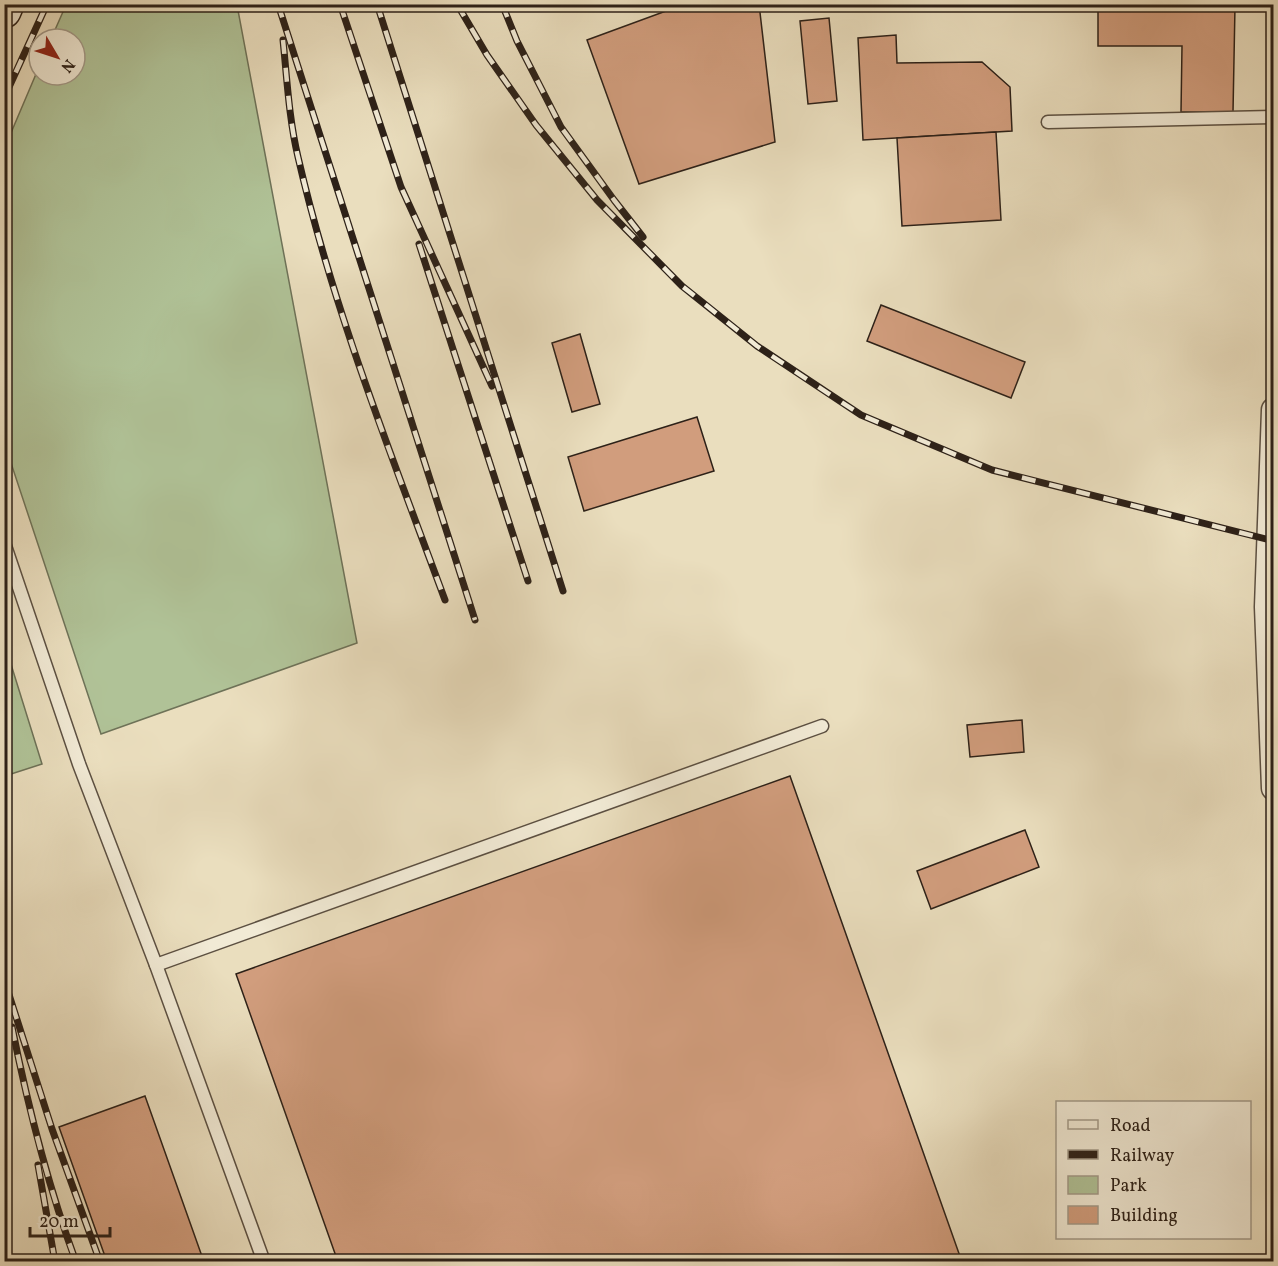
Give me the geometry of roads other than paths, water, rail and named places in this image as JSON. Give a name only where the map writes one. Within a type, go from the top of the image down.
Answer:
[{"type":"main road","points":[[4,11],[8,4]]},
{"type":"street","points":[[1274,410],[1266,607],[1274,788]]},
{"type":"lane","points":[[1048,122],[1274,117]]},
{"type":"lane","points":[[4,543],[80,764],[264,1262]]},
{"type":"lane","points":[[156,965],[822,726]]},
{"type":"railway","points":[[4,98],[47,4]]},
{"type":"railway","points":[[278,4],[475,620]]},
{"type":"railway","points":[[340,4],[401,187],[492,386]]},
{"type":"railway","points":[[377,4],[563,591]]},
{"type":"railway","points":[[457,4],[487,55],[536,125],[597,200],[682,286],[757,346],[861,415],[992,470],[1274,541]]},
{"type":"railway","points":[[502,4],[517,41],[561,127],[643,237]]},
{"type":"railway","points":[[283,40],[295,143],[328,270],[364,381],[445,600]]},
{"type":"railway","points":[[419,244],[528,581]]},
{"type":"railway","points":[[4,979],[52,1129],[100,1262]]},
{"type":"railway","points":[[12,1027],[40,1146],[56,1204],[76,1262]]},
{"type":"railway","points":[[38,1165],[55,1262]]}]
